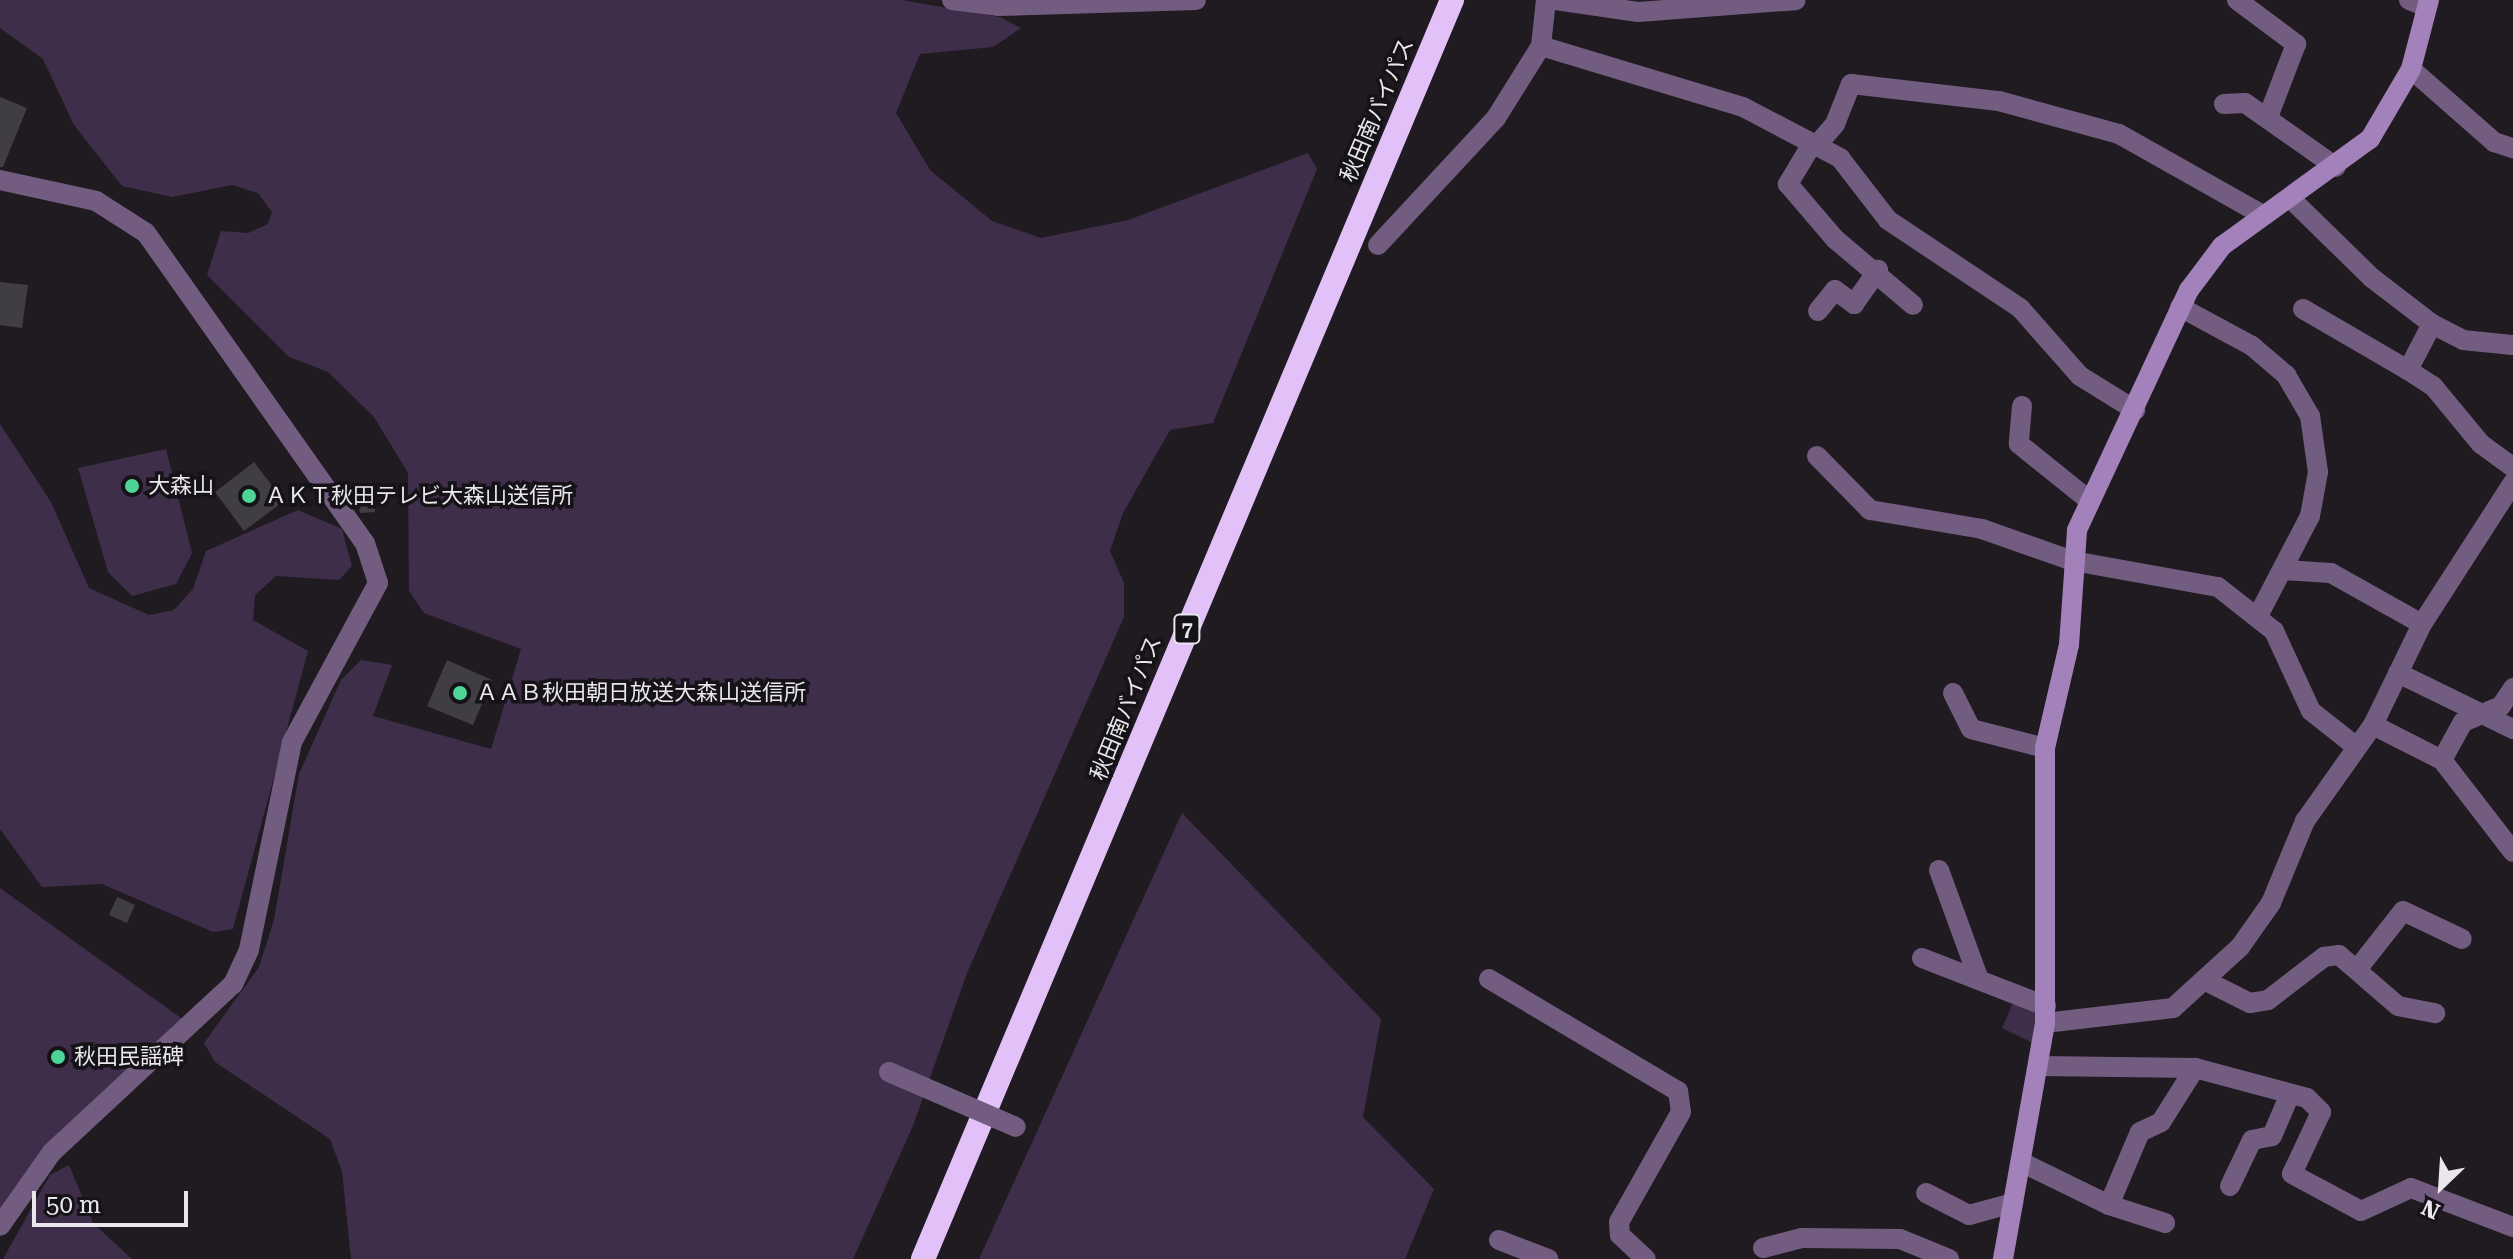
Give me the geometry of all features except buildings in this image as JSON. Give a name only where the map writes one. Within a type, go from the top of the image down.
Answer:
[{"type":"highway","name":"秋田南バイパス","points":[[923,1259],[1452,0]]},
{"type":"street","points":[[952,0],[998,6],[1196,0]]},
{"type":"street","points":[[1378,245],[1496,118],[1541,46],[1546,0]]},
{"type":"street","points":[[1556,0],[1638,12],[1796,0]]},
{"type":"street","points":[[1638,12],[1656,0]]},
{"type":"street","points":[[2237,0],[2296,44],[2268,117]]},
{"type":"street","points":[[2003,1259],[2039,1066],[2045,1015],[2045,748],[2069,645],[2073,561],[2090,501],[2135,410],[2180,307],[2222,246],[2336,167],[2370,139],[2411,69],[2422,2]]},
{"type":"street","points":[[1541,46],[1743,107],[1814,145],[1856,172],[1888,220],[2020,308],[2080,376],[2135,410]]},
{"type":"street","points":[[2411,69],[2494,142],[2513,148]]},
{"type":"street","points":[[1913,305],[1878,270],[1835,239],[1788,184],[1851,84],[1999,101],[2119,134],[2263,215]]},
{"type":"street","points":[[2224,104],[2245,103],[2336,167]]},
{"type":"street","points":[[0,180],[96,201],[146,233],[365,543],[378,583],[292,742],[249,950],[233,984],[52,1152],[0,1226]]},
{"type":"street","points":[[2290,198],[2432,324],[2463,340],[2513,345]]},
{"type":"street","points":[[1818,311],[1835,290],[1854,304],[1878,270]]},
{"type":"street","points":[[2180,307],[2252,346],[2286,375],[2310,416],[2318,472],[2310,516],[2258,616]]},
{"type":"street","points":[[2303,309],[2433,386],[2481,444],[2513,467]]},
{"type":"street","points":[[2408,370],[2432,324]]},
{"type":"street","points":[[2022,406],[2019,444],[2090,501]]},
{"type":"street","points":[[1817,456],[1870,510],[1982,529],[2073,561],[2218,587],[2274,631],[2311,711],[2353,744]]},
{"type":"street","points":[[1922,958],[1979,980],[2045,1015],[2173,1008],[2206,981],[2271,903],[2305,821],[2353,744],[2373,725],[2422,624],[2513,483]]},
{"type":"street","points":[[2284,570],[2331,573],[2422,624]]},
{"type":"street","points":[[2398,673],[2513,729]]},
{"type":"street","points":[[2442,760],[2463,722],[2485,716],[2513,688]]},
{"type":"street","points":[[1953,693],[1971,729],[2045,748]]},
{"type":"street","points":[[2373,725],[2442,760],[2513,852]]},
{"type":"street","points":[[1939,870],[1979,980]]},
{"type":"street","points":[[2359,967],[2403,911],[2462,939]]},
{"type":"street","points":[[2206,981],[2250,1003],[2268,1000],[2330,954],[2359,967],[2398,1006],[2435,1013]]},
{"type":"street","points":[[1489,979],[1678,1091],[1681,1112],[1619,1222],[1620,1235],[1646,1259]]},
{"type":"street","points":[[2039,1066],[2195,1068],[2290,1094],[2321,1112],[2292,1174],[2361,1211],[2411,1188],[2513,1227]]},
{"type":"street","points":[[2109,1205],[2140,1132],[2161,1122],[2195,1068]]},
{"type":"street","points":[[889,1072],[1016,1127]]},
{"type":"street","points":[[2230,1186],[2252,1140],[2272,1136],[2290,1094]]},
{"type":"street","points":[[2021,1162],[2109,1205],[2165,1223]]},
{"type":"street","points":[[1926,1193],[1969,1215],[2013,1203]]},
{"type":"street","points":[[1763,1248],[1802,1238],[1900,1239],[1949,1259]]},
{"type":"street","points":[[1499,1240],[1548,1259]]},
{"type":"shaded area","points":[[0,0],[901,0],[1000,17],[1021,28],[993,47],[920,54],[896,113],[930,170],[992,221],[1041,238],[1128,220],[1308,153],[1317,169],[1213,423],[1170,430],[1123,513],[1110,551],[1124,583],[1124,617],[967,973],[913,1126],[853,1259],[351,1259],[342,1171],[330,1139],[215,1062],[204,1043],[259,967],[274,920],[299,774],[341,680],[361,660],[392,665],[373,716],[491,749],[521,649],[424,613],[409,591],[408,473],[374,417],[328,372],[289,357],[207,275],[221,231],[248,233],[268,224],[272,212],[258,193],[232,185],[172,197],[122,186],[74,125],[43,59],[0,28]]},
{"type":"shaded area","points":[[0,424],[51,502],[89,588],[149,615],[174,610],[193,589],[206,551],[298,510],[342,529],[352,566],[339,580],[276,576],[255,595],[253,620],[308,651],[233,929],[213,932],[102,884],[42,887],[0,829]]},
{"type":"shaded area","points":[[166,449],[192,553],[176,584],[132,596],[108,572],[78,468]]},
{"type":"shaded area","points":[[1182,813],[1381,1019],[1363,1117],[1434,1189],[1405,1259],[979,1259]]},
{"type":"shaded area","points":[[0,888],[188,1023],[0,1216]]},
{"type":"shaded area","points":[[2014,1000],[2039,1009],[2035,1044],[2002,1028]]},
{"type":"shaded area","points":[[69,1165],[93,1223],[132,1259],[3,1259],[50,1175]]},
{"type":"place","name":"大森山","points":[[132,486]]},
{"type":"place","name":"ＡＫＴ秋田テレビ大森山送信所","points":[[249,496]]},
{"type":"place","name":"ＡＡＢ秋田朝日放送大森山送信所","points":[[460,693]]},
{"type":"place","name":"秋田民謡碑","points":[[58,1057]]}]
